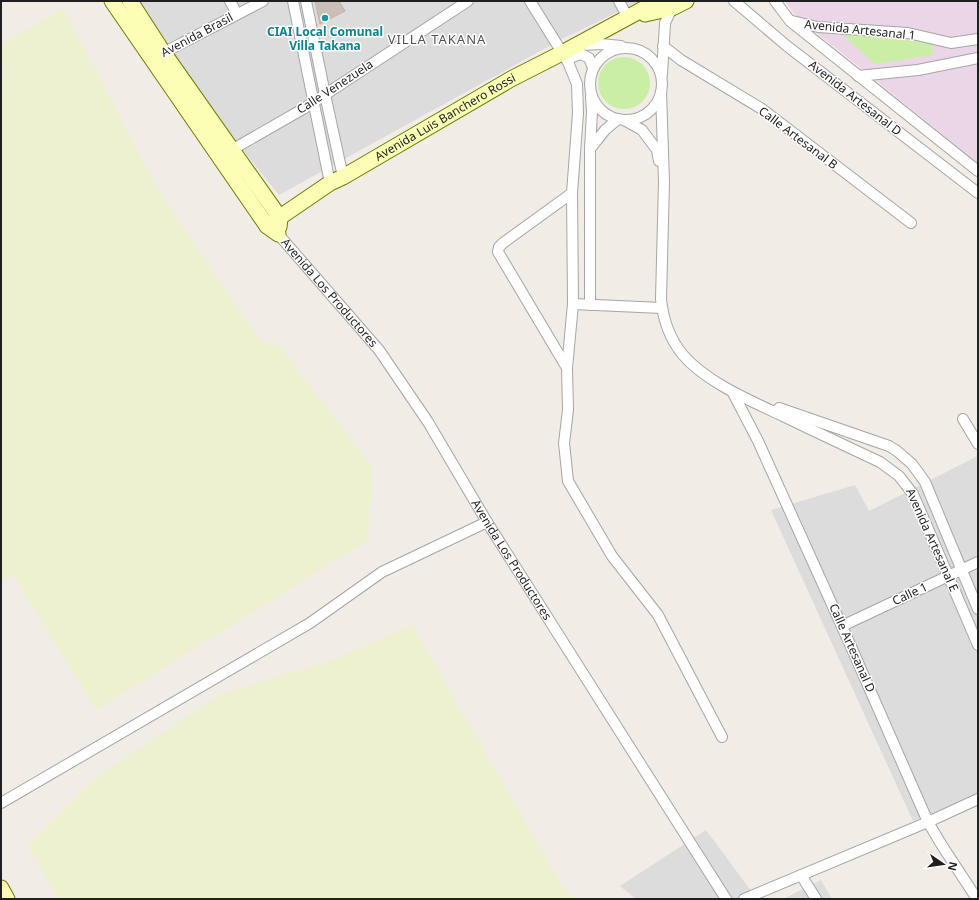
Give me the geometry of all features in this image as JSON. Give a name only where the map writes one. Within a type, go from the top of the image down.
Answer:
[{"type":"street","name":"Avenida Los Productores","points":[[112,1],[158,56],[275,226],[379,350],[428,422],[487,522],[726,899]]},
{"type":"street","name":"Avenida Los Productores","points":[[130,1],[158,56]]},
{"type":"street","points":[[230,1],[237,14]]},
{"type":"street","name":"Avenida Brasil","points":[[158,56],[263,1]]},
{"type":"street","points":[[293,1],[313,102],[337,180]]},
{"type":"street","points":[[306,1],[325,94],[337,180]]},
{"type":"street","name":"Calle Venezuela","points":[[226,153],[313,102],[468,1]]},
{"type":"street","points":[[530,1],[565,58],[577,84],[578,113],[572,193],[573,304],[567,368],[568,410],[564,443],[568,481],[612,556],[658,615],[722,737]]},
{"type":"street","points":[[590,305],[590,149],[592,112],[590,80],[601,44],[606,36],[622,21],[619,1]]},
{"type":"street","name":"Avenida Luis Banchero Rossi","points":[[275,226],[337,180],[511,78],[565,58],[622,21],[658,1]]},
{"type":"street","name":"Avenida Luis Banchero Rossi","points":[[622,21],[671,4],[686,1]]},
{"type":"street","name":"Avenida Artesanal D","points":[[734,1],[787,46],[978,193]]},
{"type":"street","name":"Avenida Artesanal D","points":[[775,1],[790,21],[978,171]]},
{"type":"street","points":[[664,182],[662,92],[663,46],[665,23],[671,4]]},
{"type":"street","name":"Avenida Artesanal 1","points":[[790,21],[818,28],[908,33],[951,43],[978,39]]},
{"type":"street","points":[[579,50],[601,44],[637,49],[647,54],[654,61],[660,70],[662,80]]},
{"type":"street","name":"Calle Artesanal B","points":[[663,46],[681,60],[762,110],[911,223]]},
{"type":"street","points":[[594,66],[609,52],[618,48],[627,47]]},
{"type":"street","points":[[579,50],[589,58],[594,66]]},
{"type":"street","points":[[858,76],[918,70],[978,58]]},
{"type":"street","points":[[663,62],[681,60]]},
{"type":"street","points":[[590,91],[594,101],[608,116],[621,120],[642,130],[657,150],[664,182]]},
{"type":"street","points":[[590,149],[605,130],[621,120],[634,119],[644,116],[652,110],[662,92]]},
{"type":"street","name":"Avenida Artesanal E","points":[[664,182],[660,290],[664,318],[671,337],[690,363],[733,393],[874,459],[890,469],[907,485],[913,494],[978,645]]},
{"type":"street","points":[[567,368],[498,252],[503,243],[572,193]]},
{"type":"street","points":[[573,304],[662,308]]},
{"type":"street","name":"Avenida Artesanal E","points":[[733,393],[880,442],[897,451],[912,464],[925,482],[978,609]]},
{"type":"street","name":"Calle Artesanal D","points":[[733,393],[758,441],[842,626],[928,822],[977,899]]},
{"type":"street","points":[[963,419],[978,444]]},
{"type":"street","points":[[1,803],[310,623],[382,572],[487,522]]},
{"type":"street","name":"Calle 1","points":[[842,626],[978,562]]},
{"type":"street","points":[[744,899],[928,822],[978,799]]},
{"type":"street","points":[[801,875],[816,899]]},
{"type":"street","points":[[1,888],[7,899]]},
{"type":"shaded area","points":[[138,1],[641,1],[564,38],[279,195],[229,133]]},
{"type":"shaded area","points":[[785,1],[978,1],[978,163],[796,16]]},
{"type":"shaded area","points":[[978,456],[978,795],[913,821],[771,510],[855,485],[869,511]]},
{"type":"shaded area","points":[[706,830],[757,899],[636,899],[620,886]]},
{"type":"shaded area","points":[[821,880],[832,899],[783,899]]},
{"type":"green space","points":[[63,8],[159,192],[260,341],[279,345],[372,467],[368,540],[96,710],[13,575],[1,581],[1,76],[6,73],[1,65],[1,45]]},
{"type":"green space","points":[[844,34],[932,43],[933,55],[875,64],[844,36]]},
{"type":"green space","points":[[619,57],[629,57],[643,64],[650,78],[650,88],[643,102],[629,109],[619,109],[609,105],[602,98],[598,88],[598,78],[602,68],[609,61]]},
{"type":"green space","points":[[412,625],[564,890],[578,899],[58,899],[27,845],[92,780],[221,694],[335,659]]},
{"type":"building","name":"CIAI Local Comunal Villa Takana","points":[[315,1],[339,1],[345,11],[320,24]]},
{"type":"place","name":"CIAI Local Comunal Villa Takana","points":[[325,18]]},
{"type":"district","name":"VILLA TAKANA","points":[[437,39]]}]
